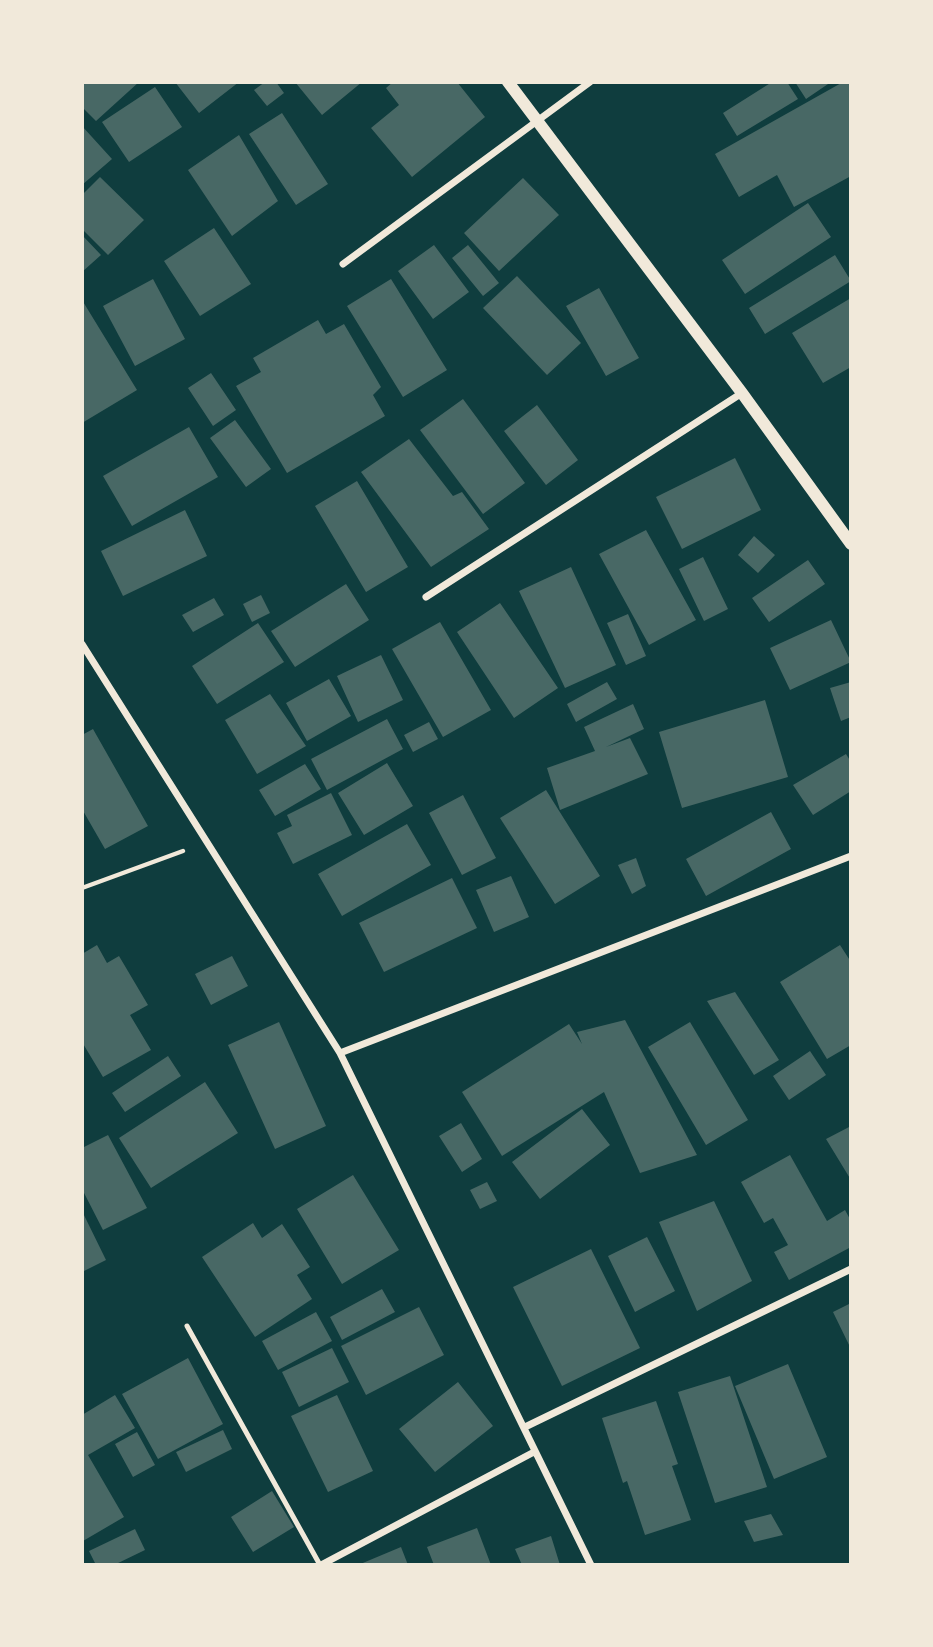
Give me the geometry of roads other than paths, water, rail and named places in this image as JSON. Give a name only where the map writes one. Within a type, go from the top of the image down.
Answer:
[{"type":"street","points":[[508,82],[742,393],[851,544]]},
{"type":"street","points":[[343,264],[536,119],[590,82]]},
{"type":"street","points":[[426,597],[742,393]]},
{"type":"street","points":[[82,644],[340,1054],[591,1565]]},
{"type":"street","points":[[340,1054],[851,856]]},
{"type":"street","points":[[525,1427],[851,1269]]},
{"type":"street","points":[[320,1565],[534,1452]]},
{"type":"lane","points":[[187,1326],[320,1565]]}]
